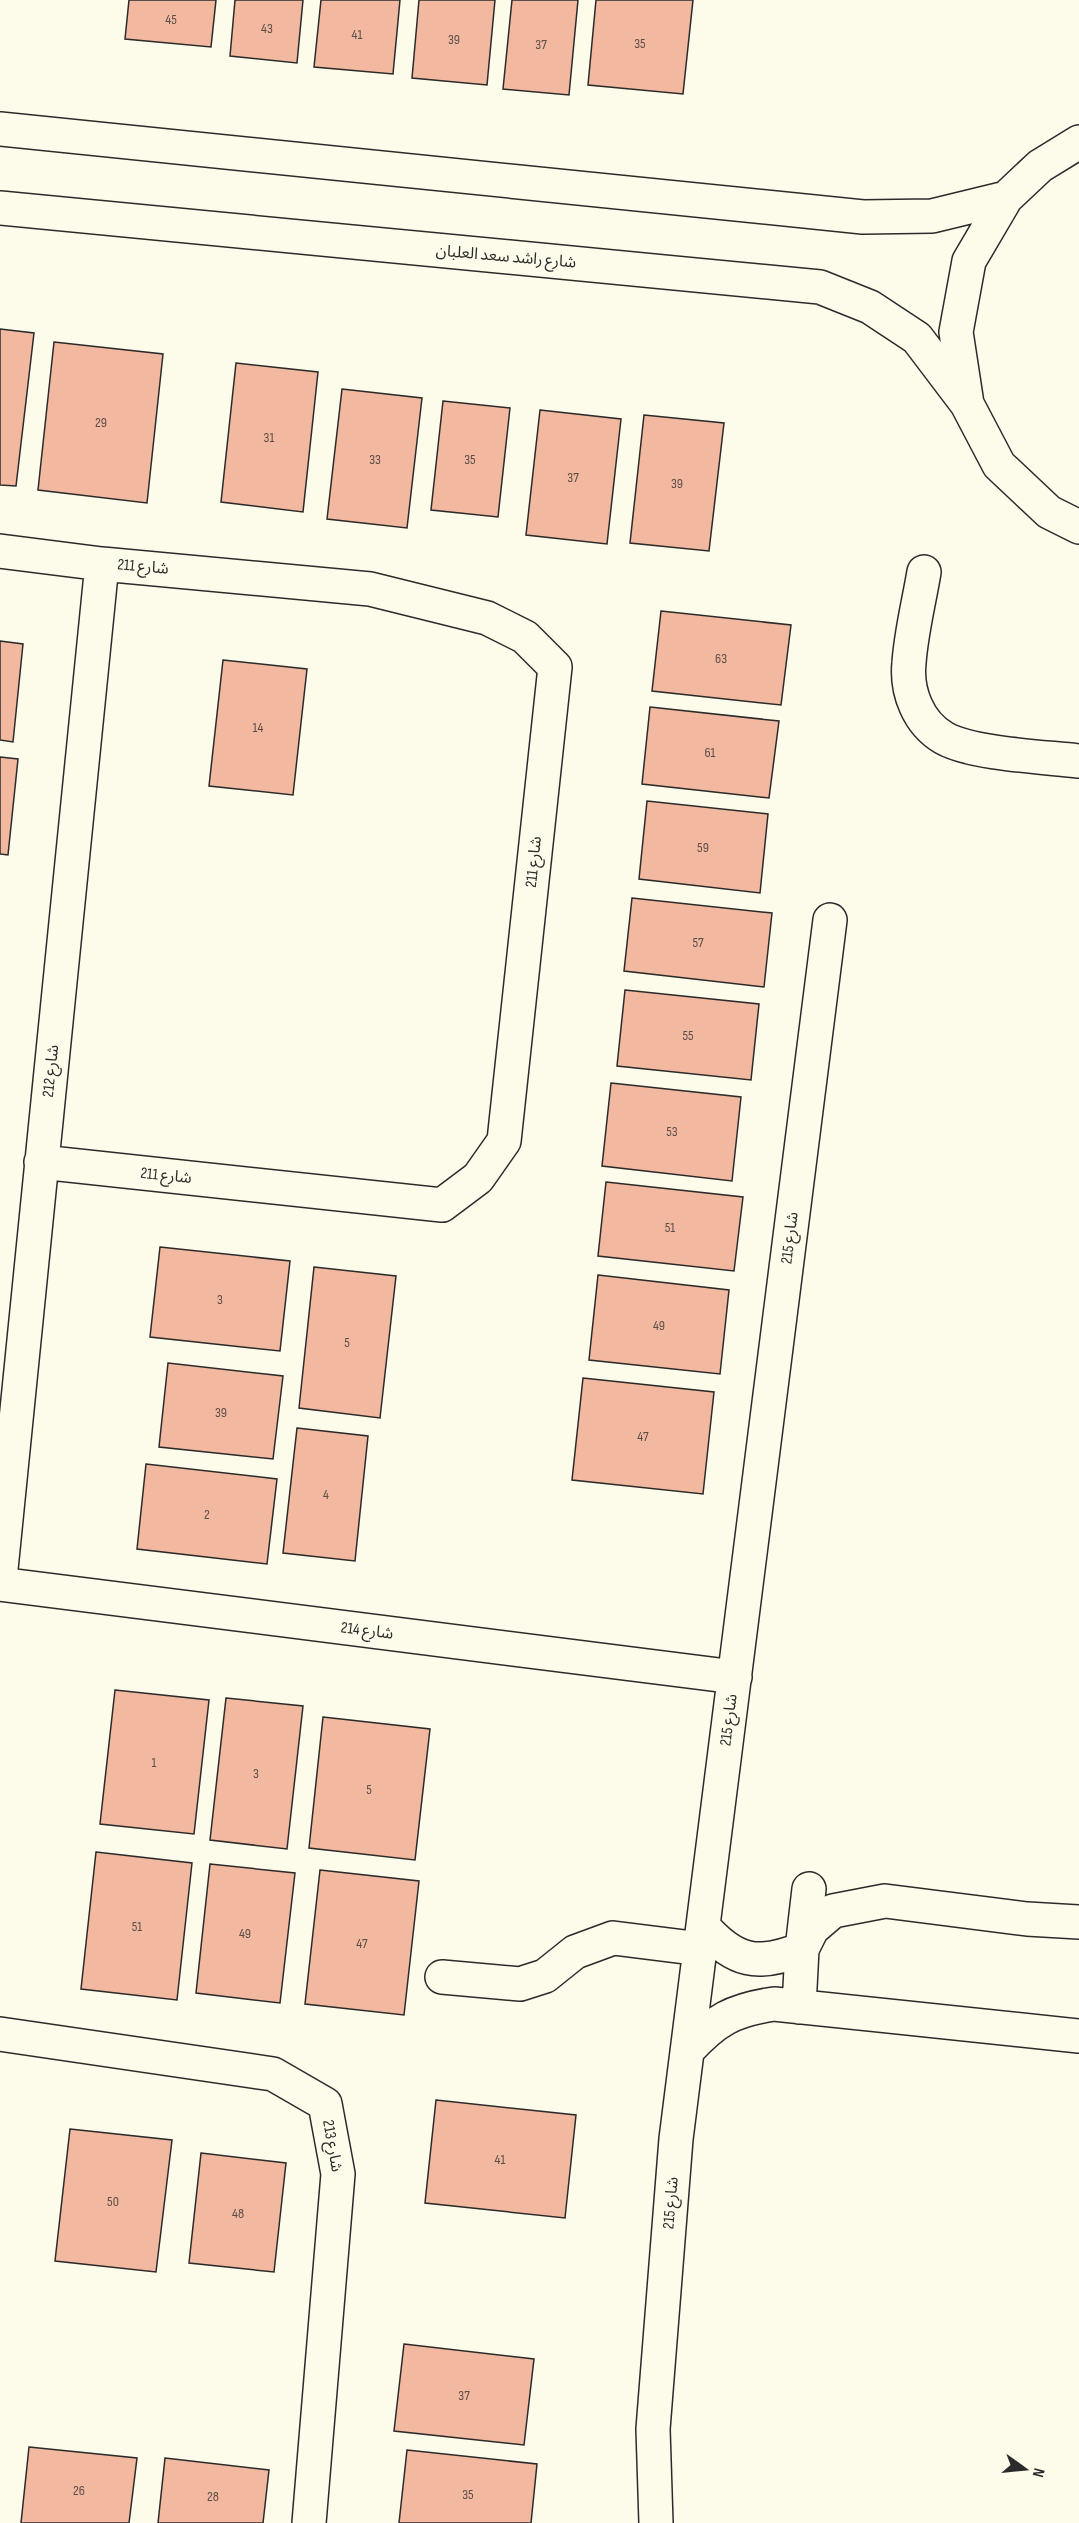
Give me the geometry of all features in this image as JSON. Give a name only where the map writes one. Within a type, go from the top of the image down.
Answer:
[{"type":"street","points":[[0,129],[863,217],[932,216],[1006,198]]},
{"type":"street","points":[[1079,142],[1040,166],[1006,198],[969,261],[956,332],[967,404],[999,465],[1049,512],[1079,526]]},
{"type":"street","name":"شارع راشد سعد العلبان","points":[[0,208],[820,287],[870,307],[917,338],[967,404]]},
{"type":"street","name":"شارع 211","points":[[0,551],[102,564],[370,589],[487,618],[525,637],[555,667],[504,1141],[478,1178],[442,1205],[42,1162]]},
{"type":"street","name":"شارع 212","points":[[0,1579],[102,564]]},
{"type":"street","points":[[924,573],[908,664],[910,693],[923,719],[943,737],[970,747],[1079,761]]},
{"type":"street","name":"شارع 215","points":[[656,2523],[653,2429],[675,2151],[830,920]]},
{"type":"street","name":"شارع 214","points":[[0,1584],[735,1677]]},
{"type":"street","points":[[799,2007],[802,1949],[809,1889]]},
{"type":"street","points":[[442,1977],[520,1984],[546,1976],[575,1952],[613,1938],[702,1937],[716,1941],[735,1953],[756,1960],[778,1959],[802,1949],[812,1929],[832,1911],[885,1901],[1027,1919],[1079,1922]]},
{"type":"street","points":[[687,2051],[704,2032],[725,2017],[748,2008],[774,2004],[1079,2036]]},
{"type":"street","name":"شارع 213","points":[[0,2034],[273,2074],[325,2104],[338,2174],[309,2523]]},
{"type":"building","points":[[129,0],[216,0],[211,47],[125,39]]},
{"type":"building","points":[[235,0],[303,0],[297,63],[230,56]]},
{"type":"building","points":[[321,0],[400,0],[393,74],[314,67]]},
{"type":"building","points":[[419,0],[495,0],[487,85],[412,78]]},
{"type":"building","points":[[512,0],[578,0],[569,95],[503,89]]},
{"type":"building","points":[[596,0],[693,0],[683,94],[588,85]]},
{"type":"building","points":[[0,329],[34,333],[16,486],[0,485]]},
{"type":"building","points":[[54,342],[163,354],[147,503],[38,490]]},
{"type":"building","points":[[236,363],[318,372],[303,512],[221,502]]},
{"type":"building","points":[[342,389],[422,398],[407,528],[327,519]]},
{"type":"building","points":[[443,401],[510,408],[498,517],[431,510]]},
{"type":"building","points":[[540,410],[621,419],[607,544],[526,535]]},
{"type":"building","points":[[644,415],[724,423],[709,551],[630,543]]},
{"type":"building","points":[[661,611],[791,625],[781,705],[652,691]]},
{"type":"building","points":[[0,641],[23,644],[13,742],[0,740]]},
{"type":"building","points":[[223,660],[307,669],[293,795],[209,786]]},
{"type":"building","points":[[650,707],[779,721],[769,798],[642,784]]},
{"type":"building","points":[[0,757],[18,759],[8,855],[0,854]]},
{"type":"building","points":[[647,801],[768,814],[760,893],[639,879]]},
{"type":"building","points":[[632,898],[772,913],[764,987],[624,971]]},
{"type":"building","points":[[625,990],[759,1004],[751,1080],[617,1066]]},
{"type":"building","points":[[611,1083],[741,1097],[732,1181],[602,1166]]},
{"type":"building","points":[[606,1182],[743,1197],[734,1271],[598,1256]]},
{"type":"building","points":[[160,1247],[290,1261],[280,1351],[150,1337]]},
{"type":"building","points":[[314,1267],[396,1276],[380,1418],[299,1408]]},
{"type":"building","points":[[598,1275],[729,1290],[720,1374],[589,1360]]},
{"type":"building","points":[[168,1363],[283,1376],[273,1459],[159,1447]]},
{"type":"building","points":[[583,1378],[714,1392],[703,1494],[572,1480]]},
{"type":"building","points":[[297,1428],[368,1436],[355,1561],[283,1553]]},
{"type":"building","points":[[146,1464],[277,1479],[267,1564],[137,1549]]},
{"type":"building","points":[[115,1690],[209,1700],[194,1834],[100,1824]]},
{"type":"building","points":[[226,1698],[303,1706],[287,1849],[210,1840]]},
{"type":"building","points":[[323,1717],[430,1729],[415,1860],[309,1848]]},
{"type":"building","points":[[96,1852],[192,1863],[177,2000],[81,1989]]},
{"type":"building","points":[[210,1864],[295,1873],[280,2003],[196,1993]]},
{"type":"building","points":[[320,1870],[419,1881],[404,2015],[305,2004]]},
{"type":"building","points":[[436,2100],[576,2115],[565,2218],[425,2203]]},
{"type":"building","points":[[70,2129],[172,2140],[156,2272],[55,2261]]},
{"type":"building","points":[[201,2153],[286,2163],[274,2272],[189,2263]]},
{"type":"building","points":[[404,2344],[534,2359],[524,2445],[394,2431]]},
{"type":"building","points":[[29,2447],[137,2458],[129,2523],[21,2523]]},
{"type":"building","points":[[407,2450],[537,2464],[531,2523],[399,2523]]},
{"type":"building","points":[[165,2458],[269,2470],[263,2523],[158,2523]]}]
